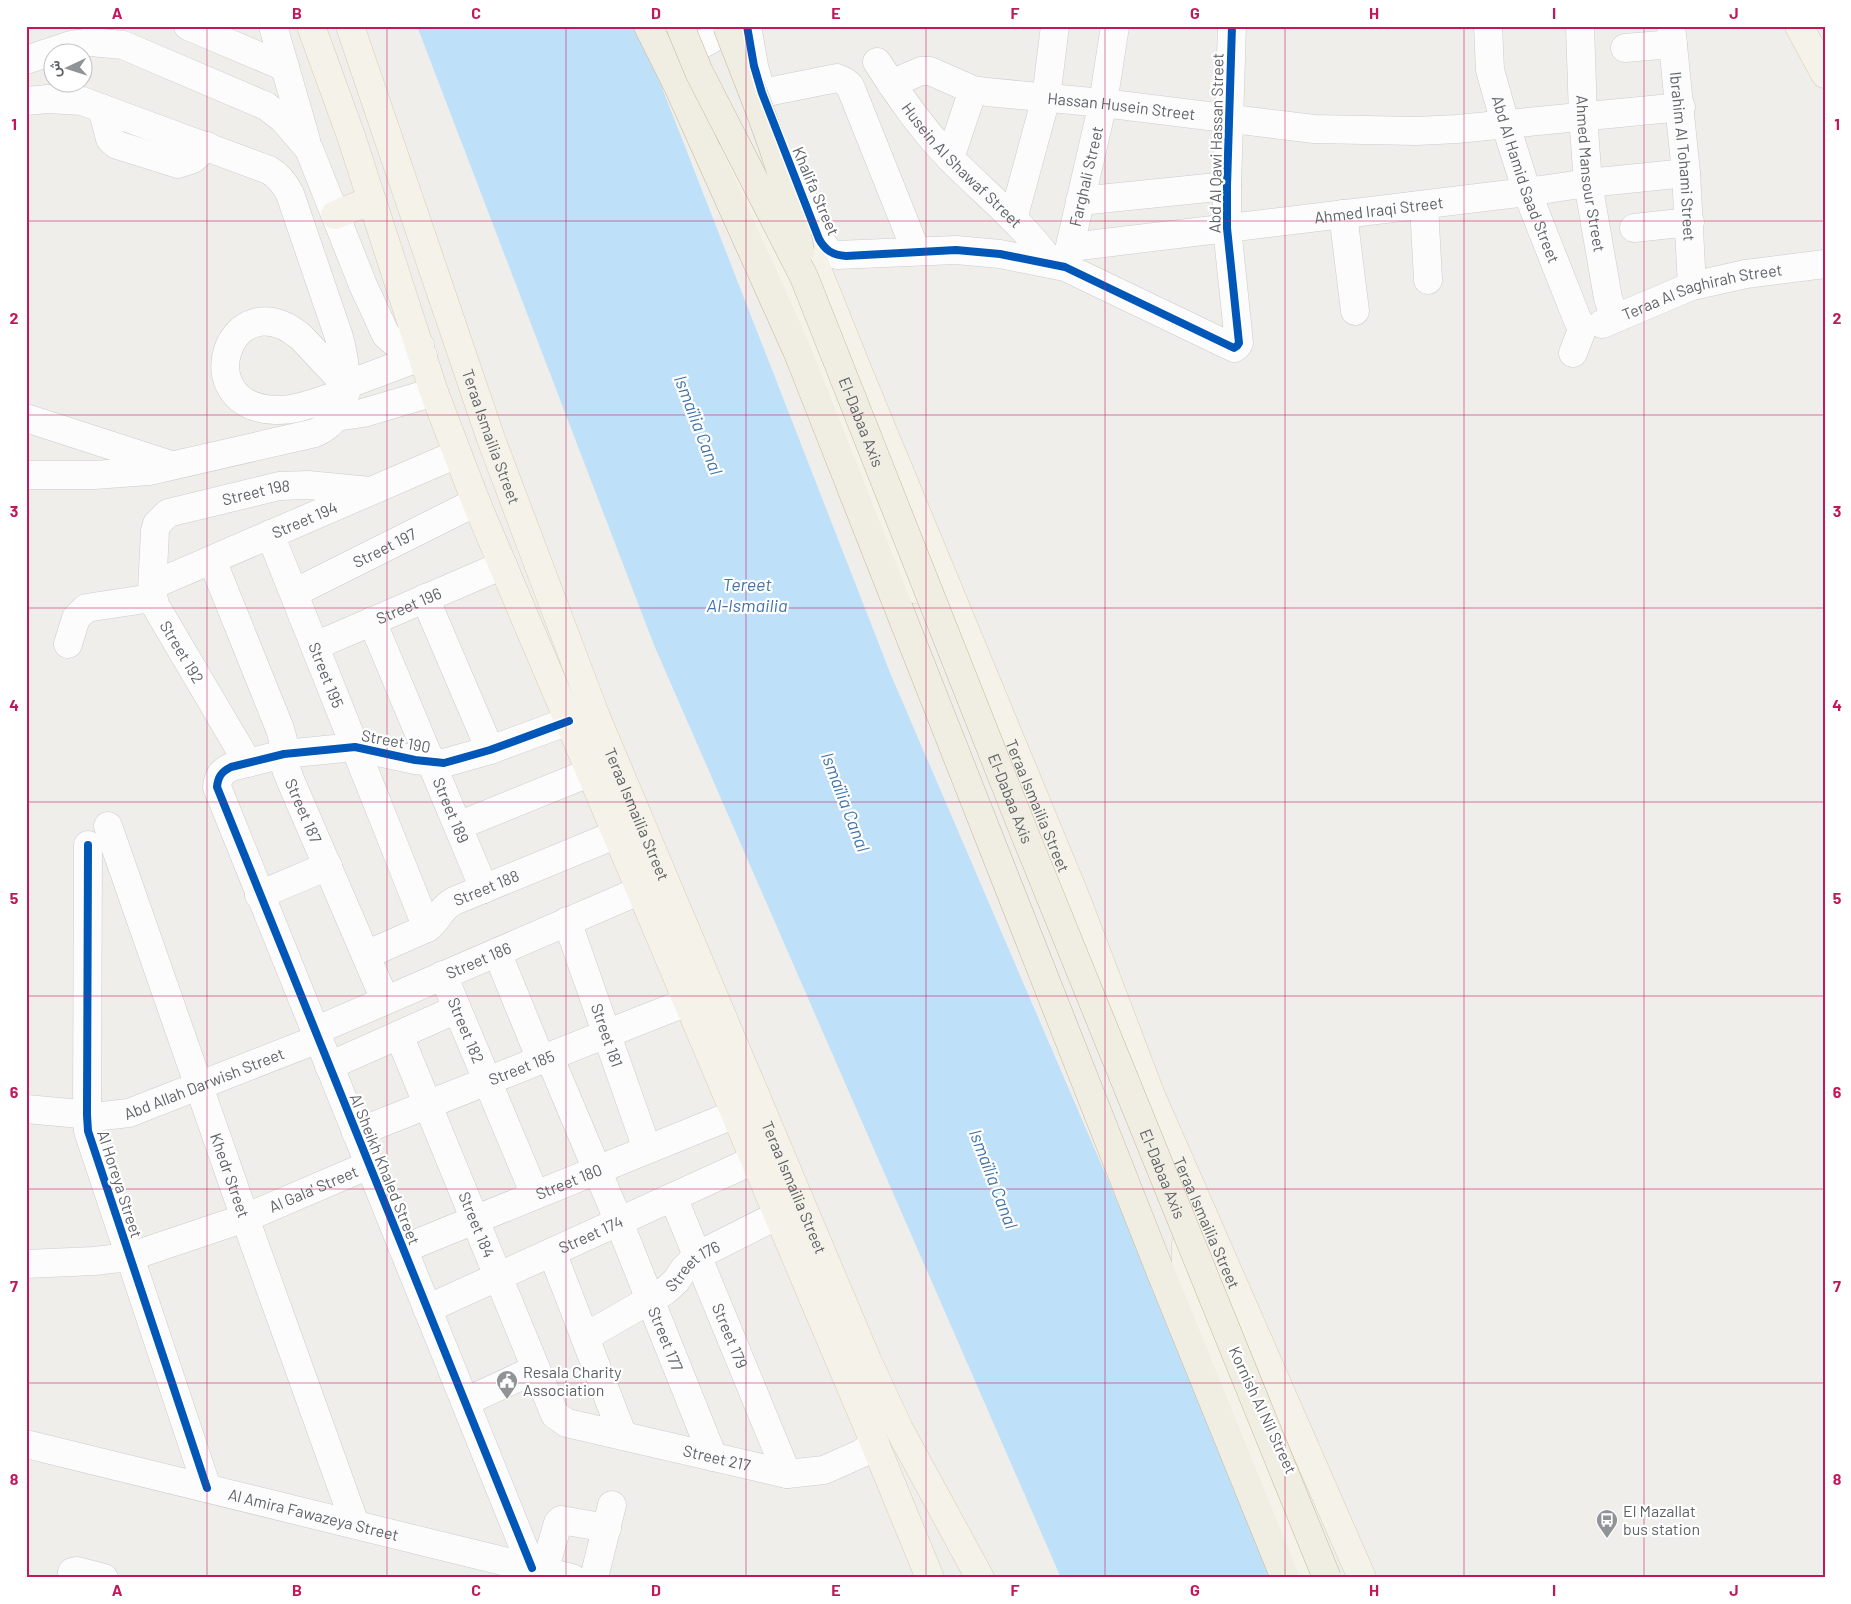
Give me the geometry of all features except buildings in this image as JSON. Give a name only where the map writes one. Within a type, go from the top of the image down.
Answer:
[{"type":"highway","name":"El-Dabaa Axis","points":[[648,26],[678,86],[798,353],[1148,1240],[1285,1578]]},
{"type":"highway","name":"El-Dabaa Axis","points":[[680,26],[699,72],[804,277],[1020,823],[1327,1578]]},
{"type":"highway","points":[[727,26],[782,175],[792,209],[804,277]]},
{"type":"main road","name":"Teraa Ismailia Street","points":[[311,26],[372,200],[434,392],[476,502],[930,1578]]},
{"type":"main road","name":"Teraa Ismailia Street","points":[[350,26],[491,439],[596,717],[867,1360],[899,1429],[980,1578]]},
{"type":"main road","name":"Teraa Ismailia Street","points":[[672,26],[773,256],[975,734],[1118,1084],[1186,1244]]},
{"type":"main road","name":"Teraa Ismailia Street","points":[[742,26],[744,71],[752,105],[860,376],[1075,896],[1150,1093],[1362,1578]]},
{"type":"main road","points":[[1799,26],[1825,74]]},
{"type":"main road","points":[[335,215],[372,200]]},
{"type":"main road","points":[[1186,1244],[1186,1273],[1192,1301],[1301,1578]]},
{"type":"main road","name":"Kornish Al Nil Street","points":[[1186,1244],[1319,1530],[1339,1578]]},
{"type":"street","points":[[188,26],[285,67]]},
{"type":"street","points":[[684,53],[710,40],[727,26]]},
{"type":"street","name":"Khalifa Street","points":[[747,26],[754,66],[762,93],[819,239],[829,252],[846,256],[956,250],[1063,259]]},
{"type":"street","points":[[1013,219],[1046,98],[1055,26]]},
{"type":"street","name":"Farghali Street","points":[[1063,259],[1080,201],[1104,103],[1115,26]]},
{"type":"street","name":"Abd Al Qawi Hassan Street","points":[[1063,259],[1234,348],[1238,346],[1227,228],[1232,26]]},
{"type":"street","name":"Abd Al Hamid Saad Street","points":[[1488,26],[1490,70],[1505,123],[1527,192],[1578,321],[1583,327]]},
{"type":"street","name":"Ahmed Mansour Street","points":[[1580,26],[1583,116],[1588,183],[1608,298],[1611,307],[1618,317]]},
{"type":"street","points":[[270,28],[285,67],[309,149],[363,285],[386,335],[394,342],[421,351]]},
{"type":"street","points":[[26,60],[100,34],[266,106],[283,119],[309,149]]},
{"type":"street","points":[[1625,48],[1672,35]]},
{"type":"street","name":"Ibrahim Al Tohami Street","points":[[1672,35],[1681,107],[1690,222],[1692,286]]},
{"type":"street","name":"Hassan Husein Street","points":[[884,73],[930,71],[973,90],[1104,103],[1229,120],[1314,129],[1416,131],[1457,129],[1681,107]]},
{"type":"street","name":"Husein Al Shawaf Street","points":[[884,73],[918,122],[950,158],[1028,233],[1063,259]]},
{"type":"street","points":[[762,93],[837,78],[850,86],[916,251]]},
{"type":"street","points":[[950,158],[973,90]]},
{"type":"street","points":[[26,101],[48,99],[82,101],[206,146],[276,174],[287,187],[344,353],[343,398],[330,424],[315,433],[149,470],[112,474],[26,475]]},
{"type":"street","name":"Ahmed Iraqi Street","points":[[1063,259],[1227,228],[1424,205],[1588,183],[1686,173]]},
{"type":"street","points":[[1080,201],[1227,186]]},
{"type":"street","points":[[1424,205],[1428,280]]},
{"type":"street","points":[[1343,214],[1355,311]]},
{"type":"street","points":[[1634,228],[1690,222]]},
{"type":"street","name":"Teraa Al Saghirah Street","points":[[1583,327],[1590,329],[1692,286],[1746,274],[1825,264]]},
{"type":"street","points":[[1573,353],[1583,327]]},
{"type":"street","points":[[343,398],[421,351]]},
{"type":"street","points":[[343,398],[363,413],[434,392]]},
{"type":"street","points":[[26,418],[171,465]]},
{"type":"street","name":"Street 194","points":[[68,644],[76,618],[86,608],[152,591],[212,560],[270,534],[458,454]]},
{"type":"street","name":"Street 198","points":[[152,591],[155,531],[157,524],[168,513],[279,486],[308,485],[370,491]]},
{"type":"street","name":"Street 197","points":[[294,593],[476,502]]},
{"type":"street","name":"Street 195","points":[[270,534],[427,928]]},
{"type":"street","name":"Street 187","points":[[212,560],[280,728],[289,776],[386,1000]]},
{"type":"street","name":"Street 196","points":[[315,646],[503,565]]},
{"type":"street","name":"Street 192","points":[[152,591],[158,611],[248,762]]},
{"type":"street","points":[[425,598],[490,750]]},
{"type":"street","name":"Street 189","points":[[372,621],[484,889]]},
{"type":"street","name":"Street 190","points":[[218,778],[223,771],[230,767],[248,762],[284,754],[355,747],[415,760],[444,763],[490,750],[569,721]]},
{"type":"street","points":[[458,826],[591,772]]},
{"type":"street","name":"Al Sheikh Khaled Street","points":[[218,778],[217,787],[260,895],[532,1566]]},
{"type":"street","name":"Khedr Street","points":[[108,826],[245,1218],[355,1524]]},
{"type":"street","name":"Street 188","points":[[366,955],[427,928],[433,924],[440,911],[446,905],[617,834]]},
{"type":"street","name":"Al Horeya Street","points":[[88,845],[86,1116],[88,1131],[207,1488]]},
{"type":"street","points":[[260,895],[328,866]]},
{"type":"street","name":"Street 186","points":[[316,1035],[386,1000],[640,890]]},
{"type":"street","name":"Street 181","points":[[567,921],[647,1149]]},
{"type":"street","name":"Street 177","points":[[497,952],[597,1169],[713,1457]]},
{"type":"street","name":"Street 182","points":[[442,975],[535,1195]]},
{"type":"street","name":"Street 185","points":[[356,1133],[687,1002]]},
{"type":"street","points":[[329,1066],[457,1009]]},
{"type":"street","name":"Abd Allah Darwish Street","points":[[26,1110],[86,1116],[129,1112],[199,1085],[316,1035]]},
{"type":"street","name":"Street 184","points":[[399,1035],[555,1415]]},
{"type":"street","name":"Street 180","points":[[402,1249],[735,1114]]},
{"type":"street","name":"Street 174","points":[[427,1309],[754,1160]]},
{"type":"street","name":"Al Gala' Street","points":[[26,1264],[68,1263],[129,1257],[245,1218],[368,1165]]},
{"type":"street","name":"Street 179","points":[[673,1197],[787,1474]]},
{"type":"street","name":"Street 176","points":[[585,1337],[650,1300],[676,1281],[684,1269],[697,1256],[778,1215]]},
{"type":"street","points":[[552,1252],[623,1436]]},
{"type":"street","points":[[465,1402],[536,1369]]},
{"type":"street","name":"Street 217","points":[[555,1415],[567,1423],[787,1474],[824,1470],[860,1454],[875,1444]]},
{"type":"street","name":"Al Amira Fawazeya Street","points":[[26,1444],[532,1566],[572,1578]]},
{"type":"street","points":[[532,1566],[549,1554],[558,1523],[561,1520],[610,1516],[594,1578]]},
{"type":"street","points":[[71,1578],[72,1572],[77,1571],[104,1578]]},
{"type":"water","name":"Tereet Al-Ismailia","points":[[417,26],[638,26],[891,675],[1279,1578],[1061,1578],[654,645]]},
{"type":"cycle path","points":[[747,26],[754,66],[762,93],[819,239],[830,251],[846,256],[956,250],[1000,254],[1065,267],[1234,348],[1239,343],[1227,228],[1232,26]]},
{"type":"cycle path","points":[[532,1568],[217,787],[221,775],[231,767],[284,754],[355,747],[415,760],[444,763],[490,750],[569,721]]},
{"type":"cycle path","points":[[88,845],[88,1131],[207,1488]]},
{"type":"place","name":"Resala Charity Association","points":[[507,1400]]},
{"type":"place","name":"El Mazallat bus station","points":[[1607,1539]]},
{"type":"water label","name":"Ismaïlia Canal","points":[[698,425]]},
{"type":"water label","name":"Ismaïlia Canal","points":[[845,802]]},
{"type":"water label","name":"Ismaïlia Canal","points":[[993,1179]]}]
